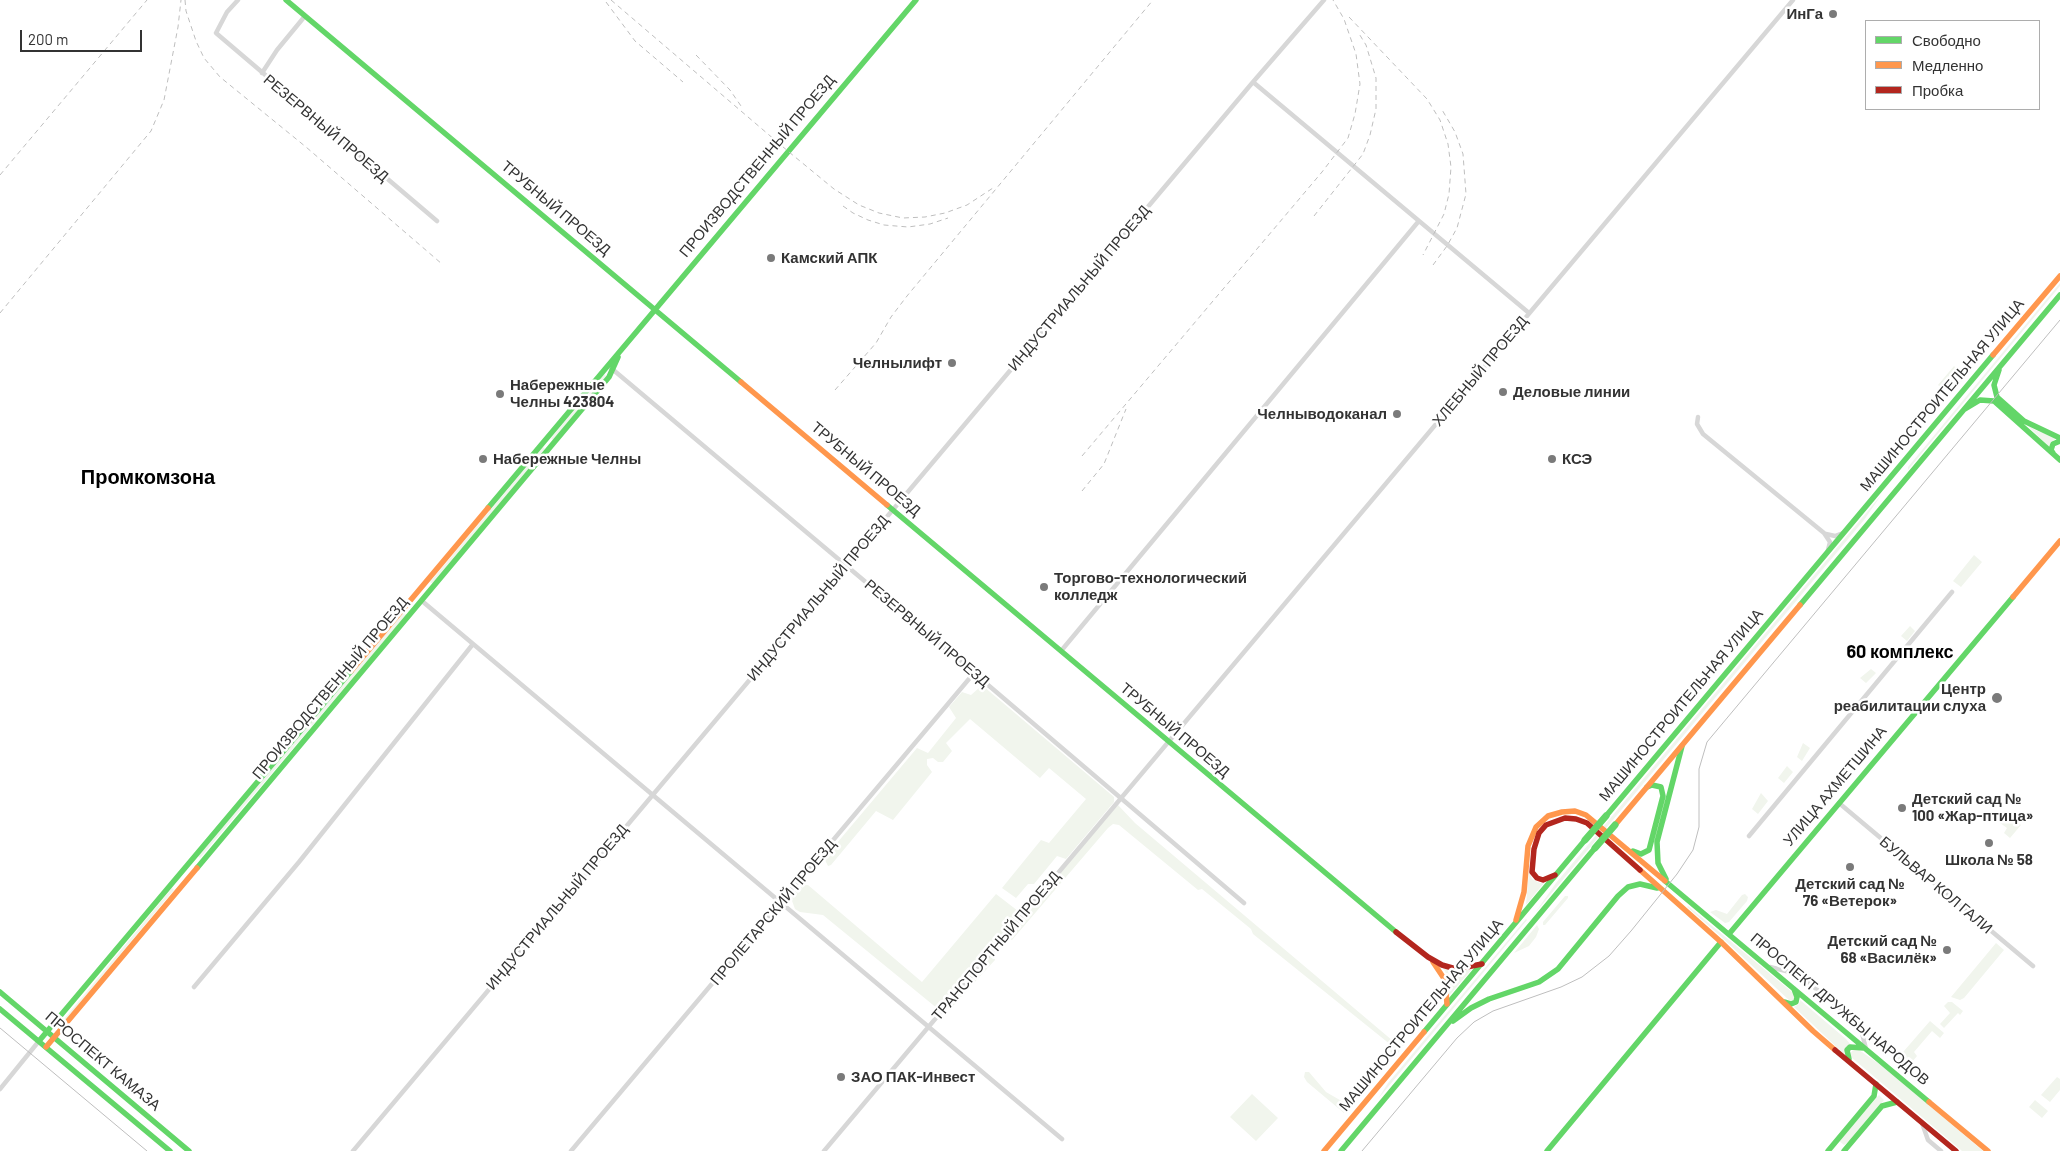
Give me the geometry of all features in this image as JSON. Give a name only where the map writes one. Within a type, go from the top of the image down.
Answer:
[{"type":"street","name":"РЕЗЕРВНЫЙ ПРОЕЗД","points":[[238,0],[227,12],[216,33],[437,221]]},
{"type":"street","name":"ТРУБНЫЙ ПРОЕЗД","points":[[286,0],[1168,742],[1428,957]]},
{"type":"street","name":"ПРОИЗВОДСТВЕННЫЙ ПРОЕЗД","points":[[46,1047],[187,872],[416,595],[548,443],[609,377],[610,367],[621,351],[916,0]]},
{"type":"street","name":"ИНДУСТРИАЛЬНЫЙ ПРОЕЗД","points":[[353,1151],[1324,0]]},
{"type":"street","name":"ХЛЕБНЫЙ ПРОЕЗД","points":[[1168,742],[1793,0]]},
{"type":"street","points":[[262,73],[276,50],[306,16]]},
{"type":"street","points":[[1253,82],[1529,313]]},
{"type":"street","points":[[1060,651],[1418,222]]},
{"type":"street","name":"МАШИНОСТРОИТЕЛЬНАЯ УЛИЦА","points":[[1324,1151],[2060,276]]},
{"type":"street","name":"МАШИНОСТРОИТЕЛЬНАЯ УЛИЦА","points":[[1343,1148],[2060,295]]},
{"type":"street","points":[[2001,366],[1994,385],[1997,400],[2057,457]]},
{"type":"street","name":"РЕЗЕРВНЫЙ ПРОЕЗД","points":[[610,367],[1244,903]]},
{"type":"street","points":[[1963,410],[1980,400],[1997,400],[2024,421],[2060,440]]},
{"type":"street","points":[[1698,417],[1697,424],[1703,434],[1824,533],[1830,542],[1827,553]]},
{"type":"street","points":[[2057,457],[2051,450],[2053,444],[2060,440]]},
{"type":"street","name":"ПРОИЗВОДСТВЕННЫЙ ПРОЕЗД","points":[[39,1042],[422,601],[548,443]]},
{"type":"street","points":[[1902,466],[1902,475],[1906,476],[1914,471]]},
{"type":"street","points":[[1872,499],[1885,492],[1887,496],[1883,506]]},
{"type":"street","points":[[1824,533],[1835,536],[1846,532]]},
{"type":"street","name":"УЛИЦА АХМЕТШИНА","points":[[1729,934],[2060,541]]},
{"type":"street","points":[[1750,836],[1952,592]]},
{"type":"street","points":[[416,595],[1062,1139]]},
{"type":"street","points":[[194,987],[299,862],[473,644]]},
{"type":"street","name":"ПРОЛЕТАРСКИЙ ПРОЕЗД","points":[[572,1151],[974,673]]},
{"type":"street","name":"ТРАНСПОРТНЫЙ ПРОЕЗД","points":[[824,1151],[1168,742]]},
{"type":"street","points":[[1674,888],[1658,863],[1656,854],[1657,842],[1682,745]]},
{"type":"street","points":[[1628,849],[1641,854],[1645,853],[1652,842],[1663,791],[1657,785],[1647,787]]},
{"type":"street","name":"БУЛЬВАР КОЛ ГАЛИ","points":[[1839,803],[2033,966]]},
{"type":"street","name":"ПРОСПЕКТ ДРУЖБЫ НАРОДОВ","points":[[1513,926],[1524,892],[1530,837],[1536,827],[1548,816],[1568,811],[1586,815],[1988,1151]]},
{"type":"street","name":"ПРОСПЕКТ ДРУЖБЫ НАРОДОВ","points":[[1557,874],[1543,880],[1534,875],[1532,868],[1536,841],[1546,825],[1554,821],[1576,818],[1586,822],[1721,942],[1813,1031],[1956,1151]]},
{"type":"street","points":[[1447,1025],[1471,1008],[1490,999],[1539,982],[1558,969],[1618,896],[1628,888],[1640,884],[1660,889]]},
{"type":"street","points":[[1686,911],[1685,905],[1693,903]]},
{"type":"street","points":[[1528,909],[1527,918],[1537,917]]},
{"type":"street","points":[[1547,1151],[1721,942]]},
{"type":"street","points":[[1428,957],[1442,965],[1456,969],[1482,964]]},
{"type":"street","points":[[1428,957],[1442,972],[1448,1004]]},
{"type":"street","points":[[1769,967],[1798,974],[1860,1025],[1866,1049],[1855,1046],[1850,1047],[1847,1050],[1847,1056],[1851,1063]]},
{"type":"street","points":[[1783,1001],[1792,1004],[1796,1002],[1797,997],[1794,988]]},
{"type":"street","name":"ПРОСПЕКТ КАМАЗА","points":[[0,992],[189,1151]]},
{"type":"street","name":"ПРОСПЕКТ КАМАЗА","points":[[0,1009],[170,1151]]},
{"type":"street","points":[[0,1090],[39,1042]]},
{"type":"street","points":[[32,1052],[46,1047]]},
{"type":"street","points":[[1829,1149],[1874,1096],[1876,1084]]},
{"type":"street","points":[[1843,1151],[1882,1106],[1897,1102]]},
{"type":"street","points":[[1360,1108],[1356,1116],[1358,1121],[1362,1121],[1370,1116]]},
{"type":"street","points":[[1922,1123],[1928,1140],[1941,1151]]},
{"type":"street","points":[[1335,1138],[1346,1134],[1343,1148]]},
{"type":"street","points":[[1829,1149],[1838,1143],[1841,1144],[1843,1151]]},
{"type":"shaded area","points":[[2060,283],[2060,286],[1908,470],[1908,467]]},
{"type":"shaded area","points":[[1954,366],[1961,373],[1962,381],[1955,386],[1942,388],[1938,385]]},
{"type":"shaded area","points":[[604,374],[606,376],[553,440],[551,438]]},
{"type":"shaded area","points":[[2027,425],[2057,438],[2051,442],[2049,447]]},
{"type":"shaded area","points":[[543,447],[545,449],[433,584],[430,582]]},
{"type":"shaded area","points":[[1882,494],[1864,520],[1535,913],[1556,883]]},
{"type":"shaded area","points":[[1974,555],[1982,562],[1961,587],[1953,581]]},
{"type":"shaded area","points":[[404,612],[407,614],[200,858],[198,856]]},
{"type":"shaded area","points":[[1910,626],[1915,631],[1907,641],[1901,636]]},
{"type":"shaded area","points":[[1871,669],[1876,673],[1866,683],[1860,678]]},
{"type":"shaded area","points":[[983,686],[1114,797],[1114,802],[1066,859],[1057,856],[1034,884],[1028,884],[1016,898],[1002,888],[1041,840],[1049,843],[1086,799],[1049,768],[1040,778],[970,719],[946,743],[952,751],[943,762],[938,762],[933,758],[927,759],[927,765],[932,772],[893,820],[876,811],[831,865],[828,866],[825,860],[826,856],[917,748],[928,753],[956,718],[949,707],[962,692],[971,695]]},
{"type":"shaded area","points":[[1803,743],[1810,748],[1802,761],[1797,757]]},
{"type":"shaded area","points":[[1787,766],[1793,772],[1784,783],[1778,778]]},
{"type":"shaded area","points":[[1761,793],[1768,801],[1758,814],[1752,809]]},
{"type":"shaded area","points":[[1118,805],[1135,823],[1393,1041],[1397,1042],[1406,1035],[1406,1042],[1396,1056],[1390,1056],[1391,1045],[1253,934],[1251,929],[1202,889],[1198,890],[1119,825],[1113,824],[1108,828],[1012,940],[1007,938],[1006,935]]},
{"type":"shaded area","points":[[2004,811],[2021,825],[2010,838],[2004,833],[2007,828],[1996,820]]},
{"type":"shaded area","points":[[1529,871],[1532,879],[1544,883],[1526,905]]},
{"type":"shaded area","points":[[803,885],[808,885],[922,982],[996,894],[1020,914],[941,1009],[938,1009],[823,915],[800,912],[795,909],[791,898],[796,889]]},
{"type":"shaded area","points":[[172,888],[174,890],[62,1024],[60,1024]]},
{"type":"shaded area","points":[[1745,894],[1748,897],[1747,901],[1729,922],[1725,923],[1710,912],[1716,910],[1727,914],[1742,895]]},
{"type":"shaded area","points":[[1565,896],[1568,896],[1568,898],[1543,925],[1543,922]]},
{"type":"shaded area","points":[[1688,906],[1792,992],[1795,997],[1794,1000],[1790,1001]]},
{"type":"shaded area","points":[[1527,920],[1378,1099],[1388,1083]]},
{"type":"shaded area","points":[[1537,925],[1539,929],[1536,937],[1529,946],[1514,953]]},
{"type":"shaded area","points":[[1996,943],[2004,950],[1964,998],[1960,1000],[1951,997]]},
{"type":"shaded area","points":[[990,955],[995,957],[995,960],[953,1006],[950,1006],[949,1005]]},
{"type":"shaded area","points":[[1440,965],[1473,968],[1448,997],[1449,981]]},
{"type":"shaded area","points":[[1800,1000],[1851,1045],[1844,1054],[1794,1007],[1799,1004]]},
{"type":"shaded area","points":[[1948,1002],[1952,1002],[1963,1011],[1960,1015],[1958,1013],[1944,1028],[1940,1024],[1950,1013],[1944,1006]]},
{"type":"shaded area","points":[[1930,1021],[1944,1033],[1940,1038],[1932,1031],[1914,1052],[1917,1056],[1907,1068],[1897,1059]]},
{"type":"shaded area","points":[[1853,1050],[1859,1050],[1885,1068],[1983,1151],[1962,1151],[1851,1057],[1850,1054]]},
{"type":"shaded area","points":[[1305,1072],[1309,1072],[1326,1092],[1345,1103],[1347,1107],[1344,1113],[1307,1082],[1304,1077]]},
{"type":"shaded area","points":[[2057,1077],[2060,1079],[2060,1090],[2050,1102],[2041,1095]]},
{"type":"shaded area","points":[[1252,1094],[1278,1118],[1256,1141],[1230,1117]]},
{"type":"shaded area","points":[[1879,1095],[1884,1100],[1851,1140],[1844,1145],[1839,1141]]},
{"type":"shaded area","points":[[2035,1100],[2048,1111],[2042,1118],[2029,1107]]},
{"type":"tram line","points":[[1362,1151],[1457,1038],[1474,1022],[1493,1011],[1561,987],[1582,977],[1609,956],[1631,931],[1677,874],[1693,850],[1699,827],[1699,769],[1707,742],[2060,320]]},
{"type":"tram line","points":[[0,1028],[147,1151]]},
{"type":"railway","points":[[0,175],[147,0]]},
{"type":"railway","points":[[0,313],[151,131],[164,100],[178,27],[181,0]]},
{"type":"railway","points":[[185,0],[186,11],[196,41],[204,58],[220,77],[306,147],[442,264]]},
{"type":"railway","points":[[611,0],[789,152],[834,189],[859,205],[879,213],[903,218],[925,217],[945,213],[967,205],[993,188]]},
{"type":"railway","points":[[835,390],[876,343],[891,317],[907,296],[1153,0]]},
{"type":"railway","points":[[1082,456],[1322,172],[1348,138],[1355,114],[1360,84],[1356,54],[1344,19],[1333,0]]},
{"type":"railway","points":[[606,2],[635,41],[683,82]]},
{"type":"railway","points":[[1349,17],[1427,99],[1440,120],[1448,144],[1451,167],[1449,194],[1444,214],[1423,255]]},
{"type":"railway","points":[[1314,216],[1363,154],[1370,135],[1376,109],[1376,78],[1366,45],[1358,32]]},
{"type":"railway","points":[[696,55],[730,90],[741,106]]},
{"type":"railway","points":[[1433,265],[1457,228],[1466,194],[1463,154],[1455,132],[1441,108]]},
{"type":"railway","points":[[843,206],[868,220],[884,225],[908,227],[930,224],[948,218]]},
{"type":"railway","points":[[1082,491],[1104,464],[1126,409]]},
{"type":"traffic: fast","points":[[286,0],[741,382]]},
{"type":"traffic: fast","points":[[488,508],[916,0]]},
{"type":"traffic: fast","points":[[1800,605],[2060,295]]},
{"type":"traffic: fast","points":[[1606,816],[1993,355]]},
{"type":"traffic: fast","points":[[197,868],[609,377],[618,357]]},
{"type":"traffic: fast","points":[[1999,370],[1994,385],[1997,397],[2024,421],[2060,438]]},
{"type":"traffic: fast","points":[[1965,409],[1980,400],[1994,401],[2060,460]]},
{"type":"traffic: fast","points":[[2053,453],[2051,450],[2053,444],[2060,441]]},
{"type":"traffic: fast","points":[[887,505],[1396,932]]},
{"type":"traffic: fast","points":[[1729,934],[2013,597]]},
{"type":"traffic: fast","points":[[39,1041],[351,671]]},
{"type":"traffic: fast","points":[[1666,879],[1658,863],[1657,842],[1682,746]]},
{"type":"traffic: fast","points":[[1633,851],[1641,854],[1649,850],[1663,796],[1661,787],[1652,785],[1647,787]]},
{"type":"traffic: fast","points":[[1585,840],[1606,816]]},
{"type":"traffic: fast","points":[[1595,848],[1615,825]]},
{"type":"traffic: fast","points":[[1424,1032],[1585,840]]},
{"type":"traffic: fast","points":[[1341,1151],[1595,848]]},
{"type":"traffic: fast","points":[[1665,881],[1929,1102]]},
{"type":"traffic: fast","points":[[1453,1021],[1471,1008],[1489,999],[1539,982],[1558,969],[1618,896],[1628,887],[1640,884],[1657,888]]},
{"type":"traffic: fast","points":[[1547,1151],[1721,942]]},
{"type":"traffic: fast","points":[[1785,1002],[1791,1004],[1796,1002],[1797,997],[1794,989]]},
{"type":"traffic: fast","points":[[0,992],[189,1151]]},
{"type":"traffic: fast","points":[[0,1009],[170,1151]]},
{"type":"traffic: fast","points":[[1849,1059],[1847,1050],[1850,1047],[1864,1048]]},
{"type":"traffic: fast","points":[[1828,1151],[1874,1096],[1876,1084]]},
{"type":"traffic: fast","points":[[1844,1151],[1882,1106],[1897,1102]]},
{"type":"traffic: slow","points":[[1993,355],[2060,276]]},
{"type":"traffic: slow","points":[[741,382],[887,505]]},
{"type":"traffic: slow","points":[[351,671],[488,508]]},
{"type":"traffic: slow","points":[[2013,597],[2060,541]]},
{"type":"traffic: slow","points":[[1615,825],[1800,605]]},
{"type":"traffic: slow","points":[[1516,920],[1524,892],[1528,846],[1536,827],[1548,816],[1562,812],[1575,811],[1586,815],[1665,881]]},
{"type":"traffic: slow","points":[[46,1047],[197,868]]},
{"type":"traffic: slow","points":[[1640,870],[1721,942],[1835,1050]]},
{"type":"traffic: slow","points":[[1433,962],[1445,980],[1447,1004]]},
{"type":"traffic: slow","points":[[1324,1151],[1424,1032]]},
{"type":"traffic: slow","points":[[1929,1102],[1988,1151]]},
{"type":"traffic: jam","points":[[1555,875],[1543,880],[1537,878],[1532,872],[1534,849],[1539,833],[1546,825],[1565,818],[1587,823],[1640,870]]},
{"type":"traffic: jam","points":[[1396,932],[1428,957],[1442,965],[1456,969],[1482,964]]},
{"type":"traffic: jam","points":[[1835,1050],[1956,1151]]},
{"type":"place","name":"ИнГа","points":[[1833,14]]},
{"type":"place","name":"Камский АПК","points":[[771,258]]},
{"type":"place","name":"Челнылифт","points":[[952,363]]},
{"type":"place","name":"Деловые линии","points":[[1503,392]]},
{"type":"place","name":"Набережные Челны 423804","points":[[500,394]]},
{"type":"place","name":"Челныводоканал","points":[[1397,414]]},
{"type":"place","name":"Набережные Челны","points":[[483,459]]},
{"type":"place","name":"КСЭ","points":[[1552,459]]},
{"type":"place","name":"Торгово-технологический колледж","points":[[1044,587]]},
{"type":"place","name":"Центр реабилитации слуха","points":[[1997,698]]},
{"type":"place","name":"Детский сад № 100 «Жар-птица»","points":[[1902,808]]},
{"type":"place","name":"Школа № 58","points":[[1989,843]]},
{"type":"place","name":"Детский сад № 76 «Ветерок»","points":[[1850,867]]},
{"type":"place","name":"Детский сад № 68 «Василёк»","points":[[1947,950]]},
{"type":"place","name":"ЗАО ПАК-Инвест","points":[[841,1077]]},
{"type":"district","name":"Промкомзона","points":[[148,477]]},
{"type":"district","name":"60 комплекс","points":[[1900,652]]}]
